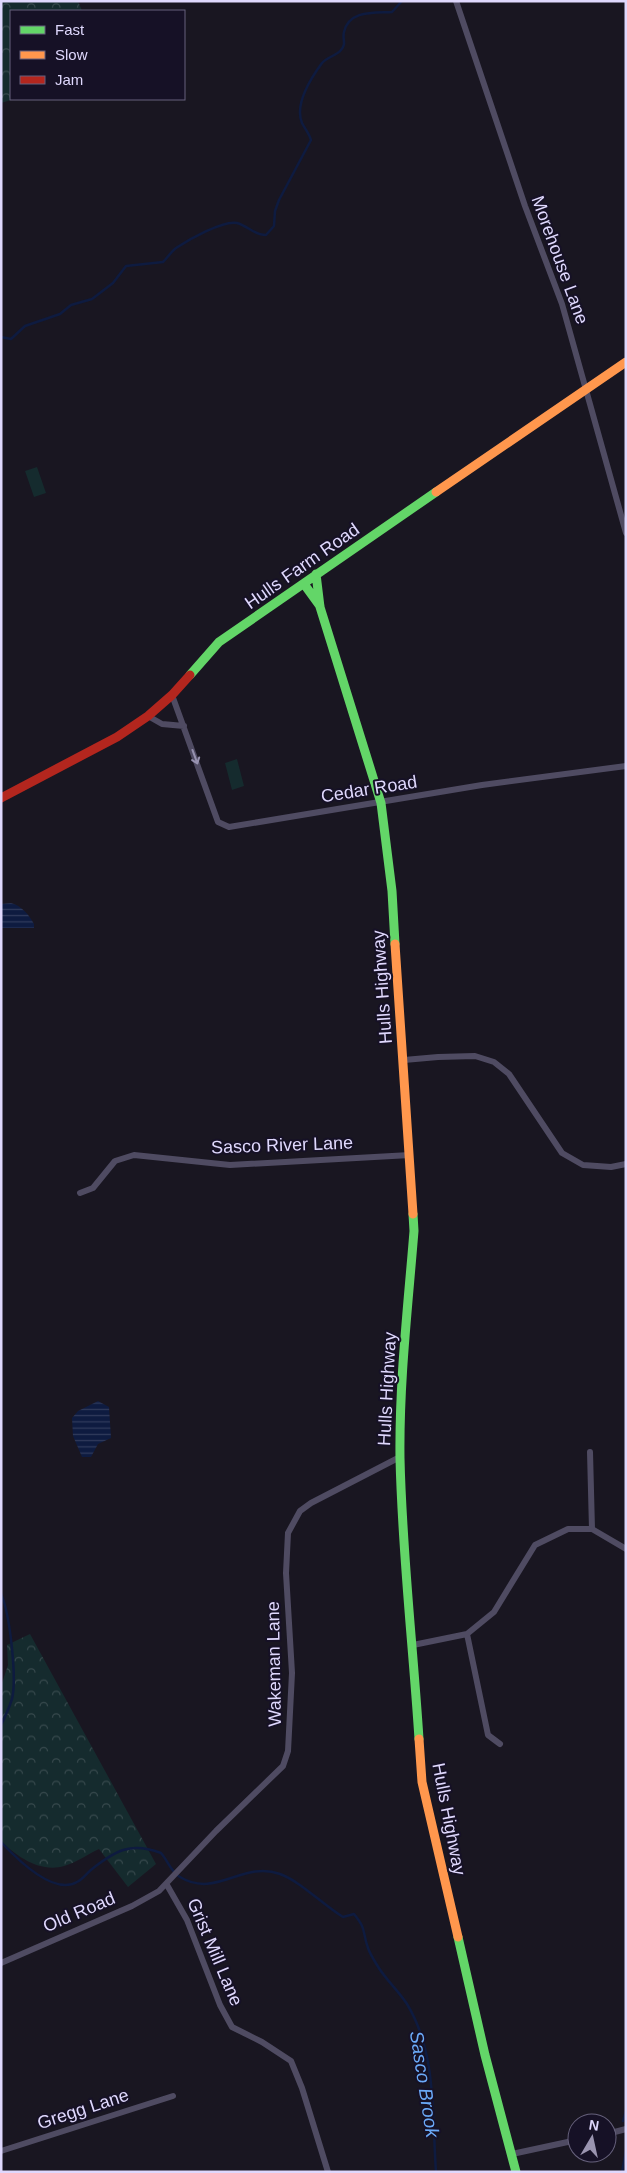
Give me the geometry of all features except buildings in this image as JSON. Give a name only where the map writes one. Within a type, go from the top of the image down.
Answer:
[{"type":"street","name":"Morehouse Lane","points":[[456,1],[525,206],[562,304],[626,533]]},
{"type":"street","name":"Hulls Farm Road","points":[[1,798],[117,737],[148,716],[172,694],[219,642],[626,362]]},
{"type":"street","name":"Hulls Highway","points":[[316,574],[320,606],[381,803],[392,891],[414,1232],[403,1360],[400,1457],[405,1577],[413,1645],[422,1782],[484,2050],[516,2172]]},
{"type":"street","name":"Hulls Highway","points":[[304,584],[320,606]]},
{"type":"street","name":"Cedar Road","points":[[172,694],[218,822],[229,827],[482,785],[626,766]]},
{"type":"street","points":[[148,716],[162,724],[184,726]]},
{"type":"street","points":[[404,1060],[438,1056],[475,1056],[494,1062],[509,1074],[562,1153],[583,1165],[611,1167],[626,1164]]},
{"type":"street","name":"Sasco River Lane","points":[[80,1193],[93,1188],[115,1161],[134,1155],[230,1166],[410,1155]]},
{"type":"street","points":[[590,1452],[592,1529]]},
{"type":"street","name":"Wakeman Lane","points":[[167,1886],[179,1869],[283,1766],[288,1751],[292,1673],[286,1573],[288,1533],[300,1511],[311,1503],[400,1457]]},
{"type":"street","points":[[413,1645],[467,1634],[494,1612],[535,1545],[568,1529],[592,1529],[626,1549]]},
{"type":"street","points":[[467,1634],[488,1735],[500,1744]]},
{"type":"street","name":"Old Road","points":[[1,1964],[132,1906],[167,1886]]},
{"type":"street","name":"Grist Mill Lane","points":[[167,1886],[187,1920],[220,2005],[232,2027],[262,2042],[291,2060],[302,2088],[328,2172]]},
{"type":"street","name":"Gregg Lane","points":[[1,2150],[173,2096]]},
{"type":"street","points":[[512,2154],[567,2142]]},
{"type":"green space","points":[[1,1],[78,1],[82,10],[10,10],[11,100],[1,103]]},
{"type":"green space","points":[[37,467],[46,493],[34,497],[25,471]]},
{"type":"green space","points":[[237,759],[244,786],[232,790],[225,763]]},
{"type":"green space","points":[[30,1634],[156,1864],[128,1887],[99,1849],[68,1865],[55,1868],[38,1865],[22,1858],[1,1841],[1,1686],[8,1665],[7,1645]]},
{"type":"water","points":[[11,903],[25,911],[34,924],[34,928],[1,928],[1,904]]},
{"type":"water","points":[[98,1401],[109,1407],[111,1438],[98,1444],[91,1457],[82,1457],[73,1436],[72,1418],[78,1411]]},
{"type":"waterway","points":[[1,337],[11,339],[25,326],[60,314],[71,305],[92,299],[113,283],[126,266],[163,262],[176,248],[215,227],[237,223],[258,234],[266,235],[274,226],[275,211],[279,200],[311,140],[302,123],[300,108],[313,76],[326,59],[343,48],[344,32],[351,20],[363,14],[392,12],[402,1]]},
{"type":"waterway","name":"Sasco Brook","points":[[1,1594],[10,1630],[14,1677],[12,1699],[1,1725]]},
{"type":"waterway","name":"Sasco Brook","points":[[1,1842],[25,1865],[46,1880],[57,1884],[67,1885],[77,1882],[101,1862],[116,1853],[132,1848],[141,1848],[161,1853],[177,1875],[193,1883],[206,1884],[254,1872],[267,1871],[288,1877],[343,1917],[354,1914],[363,1927],[371,1955],[380,1970],[407,2004],[417,2023],[424,2043],[431,2086],[436,2172]]},
{"type":"waterway","points":[[623,2121],[626,2111]]},
{"type":"waterway","points":[[622,2172],[626,2151]]},
{"type":"traffic: fast","points":[[190,675],[219,642],[436,492]]},
{"type":"traffic: fast","points":[[316,574],[320,607],[381,803],[392,891],[395,944]]},
{"type":"traffic: fast","points":[[304,584],[320,606]]},
{"type":"traffic: fast","points":[[413,1214],[414,1231],[402,1373],[400,1458],[405,1563],[419,1739]]},
{"type":"traffic: fast","points":[[458,1937],[485,2055],[516,2172]]},
{"type":"traffic: slow","points":[[436,492],[626,362]]},
{"type":"traffic: slow","points":[[395,944],[413,1214]]},
{"type":"traffic: slow","points":[[419,1739],[422,1782],[458,1937]]},
{"type":"traffic: jam","points":[[1,798],[117,737],[148,716],[172,695],[190,675]]}]
